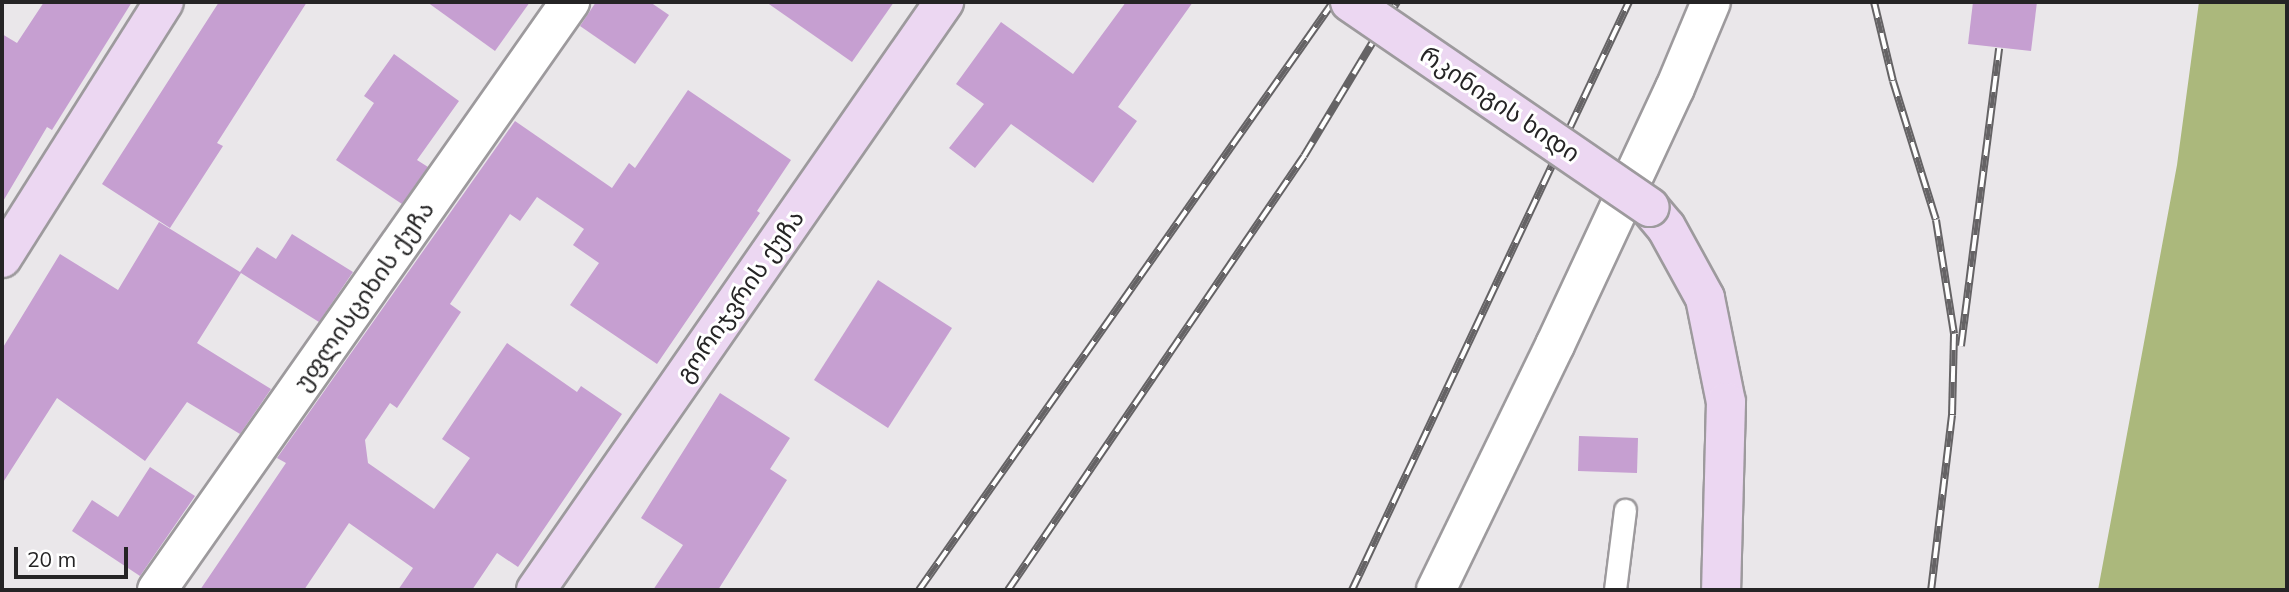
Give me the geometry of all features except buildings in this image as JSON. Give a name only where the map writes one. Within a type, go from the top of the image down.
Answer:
[{"type":"main road","points":[[2,258],[164,2]]},
{"type":"main road","name":"გორიჯვრის ქუჩა","points":[[536,590],[944,2]]},
{"type":"main road","name":"რკინიგის ხიდი","points":[[1350,2],[1649,207],[1666,227],[1705,298],[1726,402],[1721,590]]},
{"type":"street","name":"უფლისციხის ქუჩა","points":[[157,590],[570,2]]},
{"type":"street","points":[[1436,590],[1561,333],[1711,2]]},
{"type":"lane","points":[[1615,590],[1625,510]]},
{"type":"shaded area","points":[[2199,2],[2287,2],[2287,590],[2098,590],[2177,165]]},
{"type":"railway","points":[[919,590],[1333,2]]},
{"type":"railway","points":[[1008,590],[1304,156],[1397,2]]},
{"type":"railway","points":[[1352,590],[1629,2]]},
{"type":"railway","points":[[1874,2],[1893,81],[1936,220],[1954,334],[1952,415],[1931,590]]},
{"type":"railway","points":[[1961,346],[1999,48]]}]
